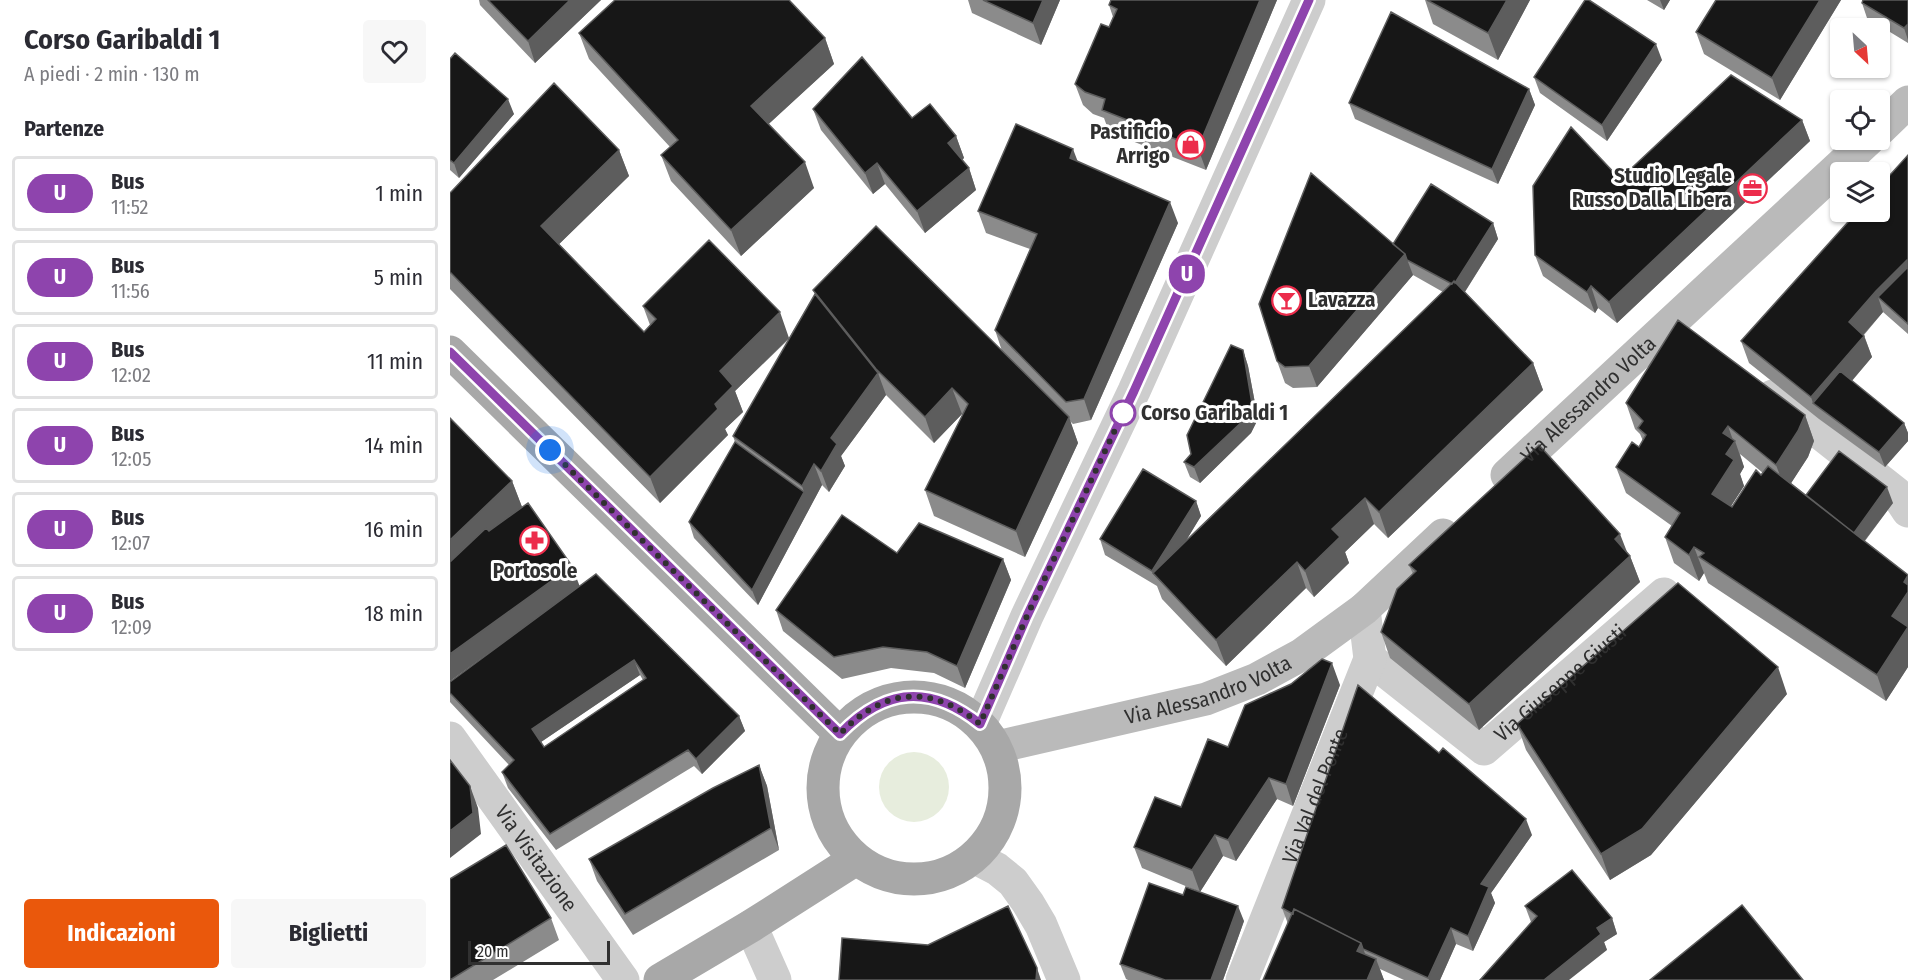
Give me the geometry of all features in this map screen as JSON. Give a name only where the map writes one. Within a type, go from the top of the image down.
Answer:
[{"type":"main road","points":[[1890,119],[1908,102]]},
{"type":"main road","name":"Via Alessandro Volta","points":[[988,736],[1206,699],[1257,680],[1301,655],[1364,609],[1857,150]]},
{"type":"main road","points":[[450,352],[840,734]]},
{"type":"main road","points":[[920,696],[942,700],[962,710],[988,736],[1004,770],[1005,794],[1000,818],[990,839],[974,857],[952,871],[936,876],[902,879],[878,872],[856,859],[837,838],[826,813],[822,786],[827,758],[840,734],[856,717],[876,705],[897,698],[920,696]]},
{"type":"main road","points":[[660,980],[751,926],[856,859]]},
{"type":"street","points":[[988,736],[1027,616],[1134,391],[1309,0]]},
{"type":"street","points":[[1675,319],[1702,341]]},
{"type":"street","points":[[1749,377],[1896,492],[1908,511]]},
{"type":"street","name":"Via Giuseppe Giusti","points":[[1370,658],[1484,749],[1664,594]]},
{"type":"street","name":"Via Val del Ponte","points":[[1242,980],[1370,658],[1364,609]]},
{"type":"street","name":"Via Visitazione","points":[[450,738],[623,980]]},
{"type":"street","points":[[974,857],[997,868],[1013,882],[1029,903],[1041,925],[1064,980]]},
{"type":"street","points":[[751,926],[775,980]]},
{"type":"green space","points":[[914,752],[927,755],[939,762],[946,774],[949,787],[946,800],[939,812],[927,819],[914,822],[901,819],[889,812],[882,800],[879,787],[882,774],[889,762],[901,755]]},
{"type":"building","points":[[488,0],[570,0],[528,41]]},
{"type":"building","points":[[615,0],[789,0],[825,38],[751,106],[805,162],[731,230],[661,155],[678,140],[579,33]]},
{"type":"building","points":[[983,0],[1043,0],[1033,23]]},
{"type":"building","points":[[1111,0],[1260,0],[1198,148],[1102,110],[1105,99],[1085,92],[1075,84],[1101,24],[1109,27],[1117,9],[1109,5]]},
{"type":"building","points":[[1427,0],[1507,0],[1488,33]]},
{"type":"building","points":[[1585,0],[1589,0],[1656,44],[1602,125],[1534,77]]},
{"type":"building","points":[[1716,0],[1820,0],[1772,78],[1696,32]]},
{"type":"building","points":[[1863,0],[1908,0],[1908,24],[1904,28],[1862,3]]},
{"type":"building","points":[[1391,12],[1529,89],[1492,169],[1349,103]]},
{"type":"building","points":[[455,53],[508,99],[454,163],[450,160],[450,59]]},
{"type":"building","points":[[862,57],[912,118],[930,104],[956,136],[948,143],[969,168],[917,211],[877,163],[865,173],[813,109]]},
{"type":"building","points":[[1731,75],[1802,120],[1609,302],[1591,286],[1587,292],[1535,255],[1533,186],[1571,127],[1620,179]]},
{"type":"building","points":[[554,83],[619,150],[541,226],[644,332],[656,319],[643,306],[709,240],[780,312],[720,371],[733,386],[715,404],[718,409],[650,477],[450,272],[450,193]]},
{"type":"building","points":[[1016,124],[1073,149],[1070,158],[1170,202],[1084,399],[1066,402],[995,330],[1037,234],[978,211]]},
{"type":"building","points":[[1908,155],[1908,259],[1849,322],[1864,336],[1811,397],[1741,341],[1848,222],[1890,222],[1890,175]]},
{"type":"building","points":[[1311,173],[1405,254],[1309,366],[1285,367],[1277,361],[1259,304]]},
{"type":"building","points":[[1431,184],[1493,223],[1455,283],[1454,281],[1452,284],[1407,260],[1405,254],[1393,244]]},
{"type":"building","points":[[876,226],[1069,417],[1016,531],[925,490],[968,404],[952,388],[925,417],[876,369],[813,290]]},
{"type":"building","points":[[1908,267],[1908,324],[1878,297]]},
{"type":"building","points":[[1454,281],[1533,363],[1379,512],[1365,498],[1332,529],[1340,537],[1305,571],[1297,562],[1216,640],[1153,573]]},
{"type":"building","points":[[815,294],[878,373],[831,438],[837,444],[821,471],[814,464],[802,486],[733,436]]},
{"type":"building","points":[[1678,320],[1805,415],[1798,431],[1776,465],[1728,426],[1723,433],[1735,441],[1726,454],[1734,460],[1712,494],[1732,507],[1756,470],[1761,475],[1768,466],[1908,575],[1904,582],[1908,585],[1908,592],[1892,616],[1908,627],[1877,675],[1699,557],[1704,553],[1694,547],[1689,555],[1665,537],[1680,513],[1616,467],[1632,442],[1639,447],[1646,435],[1638,428],[1643,421],[1626,403]]},
{"type":"building","points":[[1231,345],[1243,350],[1252,404],[1246,418],[1194,467],[1184,462],[1191,454],[1187,435]]},
{"type":"building","points":[[1840,371],[1904,423],[1879,452],[1813,403]]},
{"type":"building","points":[[450,418],[512,481],[450,540]]},
{"type":"building","points":[[735,442],[804,492],[752,590],[689,522]]},
{"type":"building","points":[[1539,445],[1620,534],[1615,539],[1630,556],[1469,704],[1381,632],[1397,589],[1416,571],[1409,565]]},
{"type":"building","points":[[1839,451],[1887,487],[1854,533],[1806,495]]},
{"type":"building","points":[[1143,469],[1196,501],[1152,571],[1100,539]]},
{"type":"building","points":[[528,503],[572,566],[450,654],[450,562],[486,528],[489,531]]},
{"type":"building","points":[[842,515],[897,553],[919,523],[1003,559],[957,666],[927,652],[883,647],[834,657],[776,610]]},
{"type":"building","points":[[596,574],[739,716],[696,759],[688,750],[550,834],[502,772],[514,760],[450,693],[450,682]],"holes":[[[634,660],[646,678],[544,747],[532,729]]]},
{"type":"building","points":[[1678,583],[1778,667],[1642,829],[1601,854],[1517,724]]},
{"type":"building","points":[[1322,659],[1332,663],[1286,784],[1269,778],[1228,840],[1215,835],[1192,870],[1134,847],[1155,797],[1181,807],[1208,739],[1228,747],[1245,705],[1291,684]]},
{"type":"building","points":[[1358,685],[1439,753],[1443,748],[1526,819],[1481,884],[1489,887],[1468,936],[1451,928],[1428,978],[1363,949],[1361,943],[1294,909],[1293,914],[1282,908]]},
{"type":"building","points":[[450,760],[470,786],[473,813],[450,831]]},
{"type":"building","points":[[759,765],[771,828],[625,914],[589,859],[713,788]]},
{"type":"building","points":[[506,845],[551,918],[450,980],[450,879]]},
{"type":"building","points":[[1572,870],[1612,918],[1597,928],[1601,934],[1544,980],[1480,980],[1537,916],[1525,906]]},
{"type":"building","points":[[1149,883],[1183,895],[1186,887],[1238,906],[1211,980],[1165,980],[1120,964]]},
{"type":"building","points":[[1742,905],[1803,980],[1650,980]]},
{"type":"building","points":[[1008,906],[1037,968],[1036,980],[839,980],[842,938],[928,945]]},
{"type":"building","points":[[1294,909],[1361,943],[1357,951],[1376,959],[1367,980],[1263,980]]},
{"type":"bus line","name":"U","points":[[450,352],[840,734],[856,717],[876,705],[897,698],[920,696],[942,700],[962,710],[980,724],[1027,616],[1134,391],[1309,0]]},
{"type":"place","name":"Pastificio Arrigo","points":[[1191,144]]},
{"type":"place","name":"Studio Legale Russo Dalla Libera","points":[[1753,188]]},
{"type":"place","name":"Lavazza","points":[[1287,300]]},
{"type":"place","name":"Corso Garibaldi 1","points":[[1123,413]]},
{"type":"place","name":"Portosole","points":[[535,540]]},
{"type":"route","points":[[550,450],[840,734],[856,717],[876,705],[897,698],[920,696],[942,700],[962,710],[980,724],[1027,616],[1124,411],[1123,413]]}]
